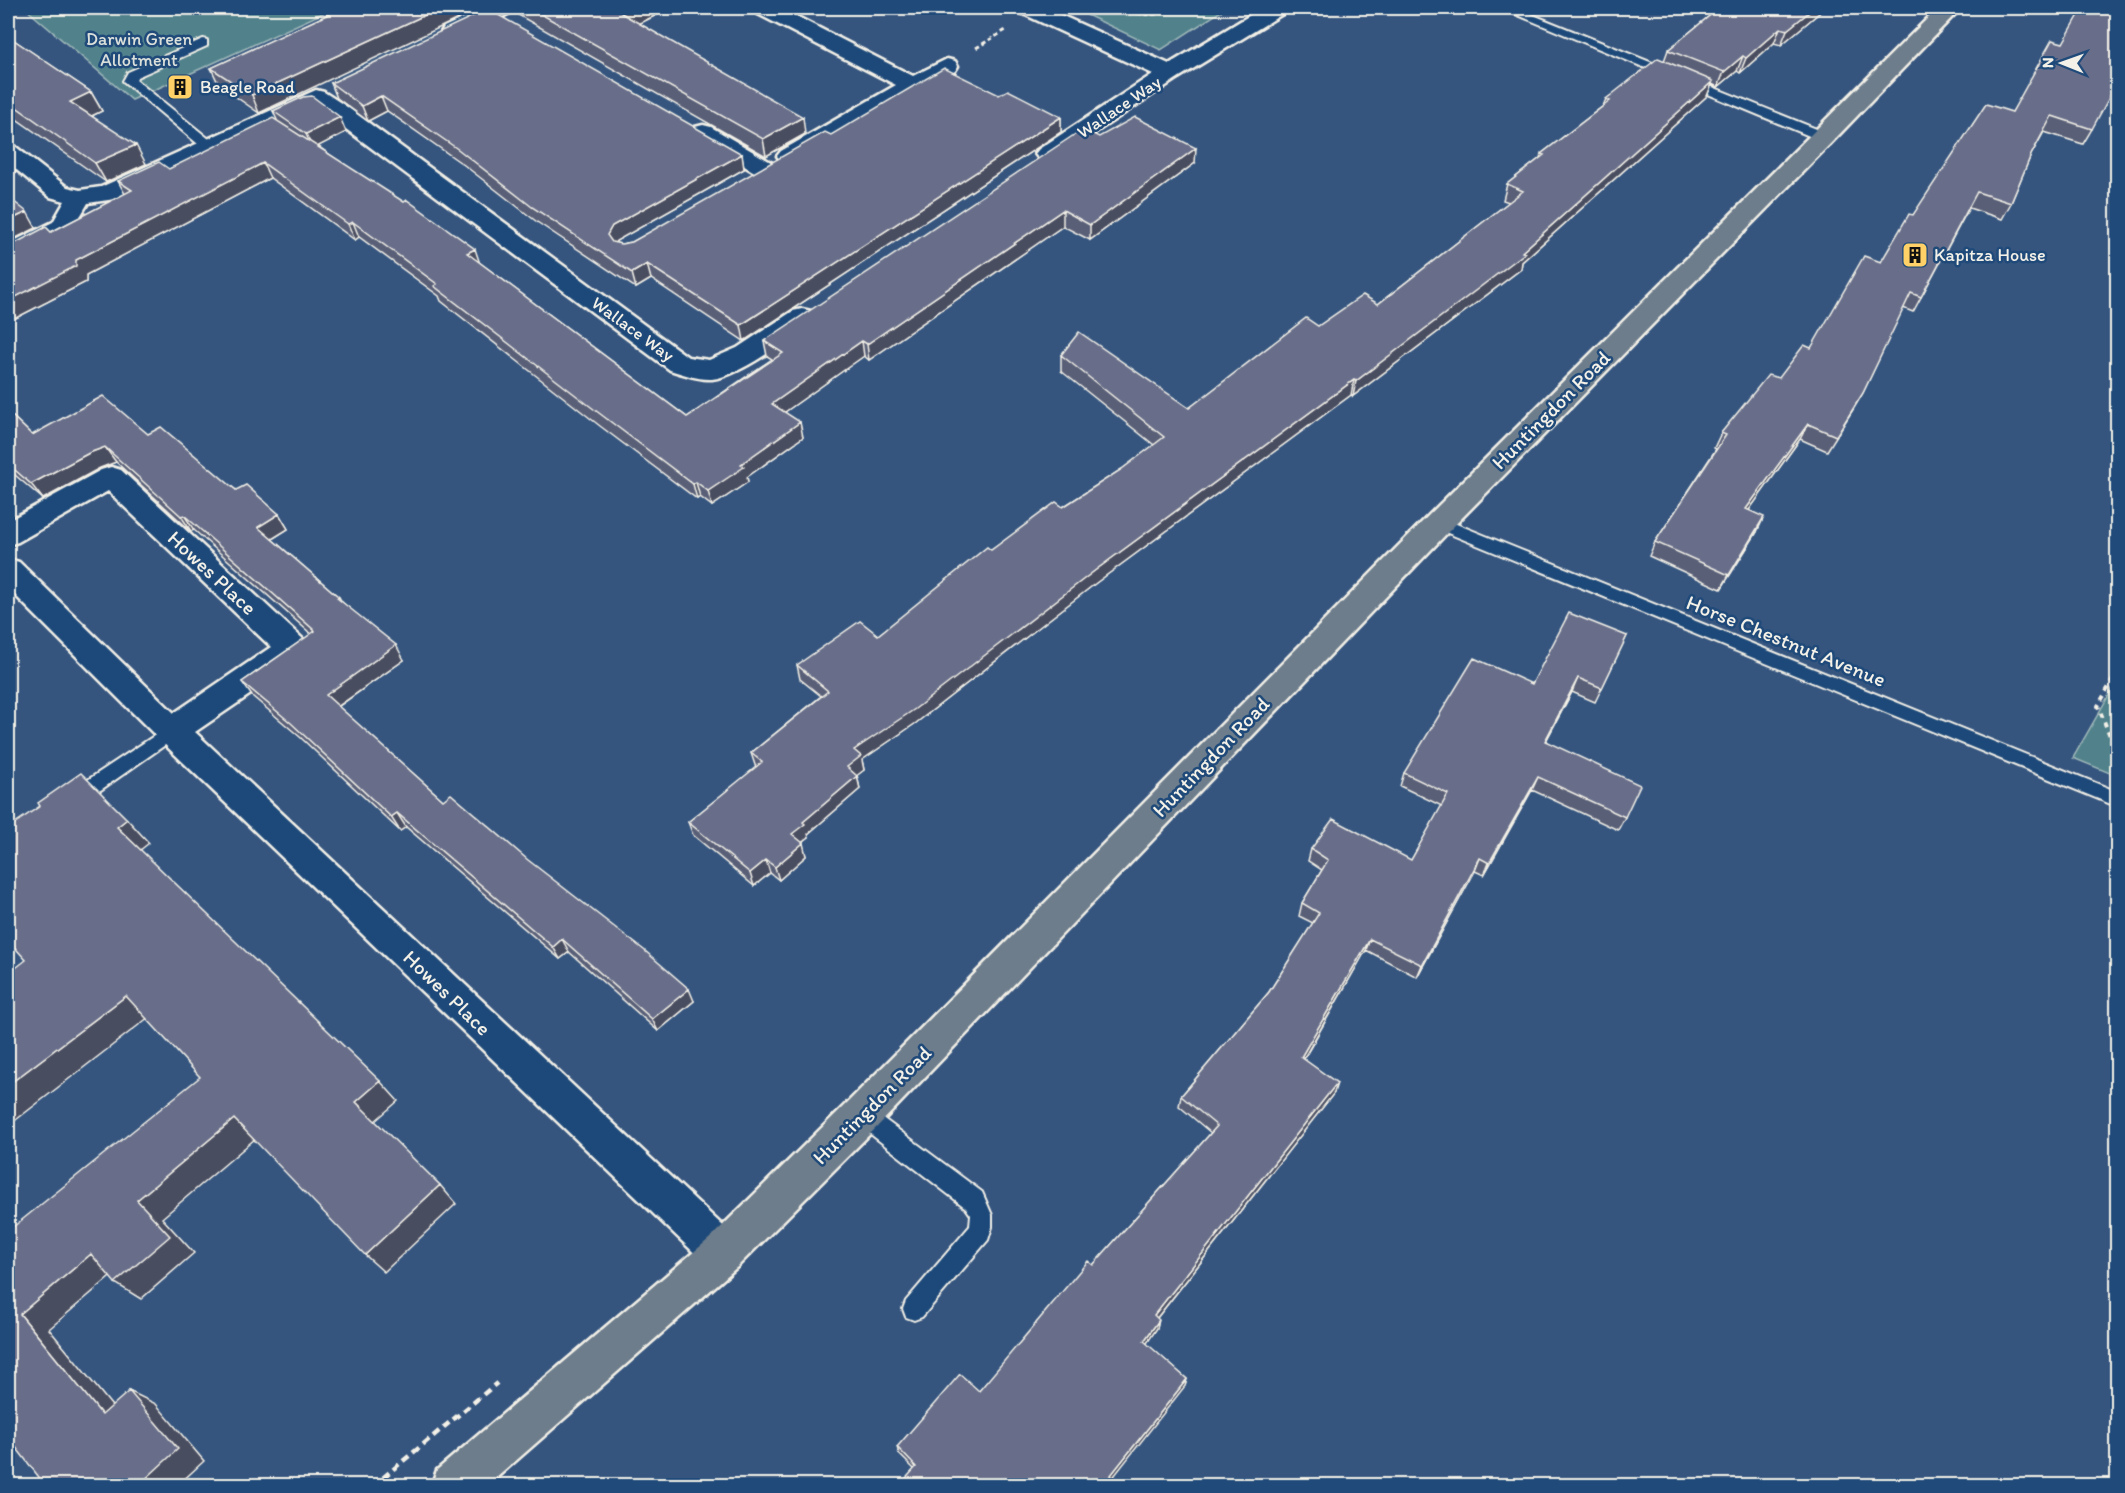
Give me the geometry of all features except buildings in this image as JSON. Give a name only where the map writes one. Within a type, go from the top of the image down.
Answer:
[{"type":"main road","name":"Huntingdon Road","points":[[453,1485],[723,1253],[862,1115],[1439,523],[1950,8]]},
{"type":"street","points":[[764,8],[913,85]]},
{"type":"street","name":"Wallace Way","points":[[1032,165],[1170,73],[1276,8]]},
{"type":"street","points":[[1033,9],[1170,73]]},
{"type":"street","points":[[430,42],[503,14]]},
{"type":"street","points":[[685,122],[756,175],[947,66]]},
{"type":"street","points":[[8,152],[59,192],[80,197],[106,194],[336,87]]},
{"type":"street","name":"Wallace Way","points":[[305,103],[324,102],[339,112],[680,364],[711,370],[747,354],[825,302]]},
{"type":"street","points":[[8,254],[62,227],[80,197]]},
{"type":"street","name":"Howes Place","points":[[8,534],[111,477],[293,649],[172,731]]},
{"type":"street","name":"Howes Place","points":[[8,570],[172,731],[723,1253]]},
{"type":"lane","points":[[1507,8],[1824,137]]},
{"type":"lane","points":[[203,43],[132,75],[129,81],[209,146]]},
{"type":"lane","name":"Horse Chestnut Avenue","points":[[1439,523],[2118,800]]},
{"type":"lane","points":[[61,808],[172,731]]},
{"type":"lane","points":[[862,1115],[974,1200],[980,1208],[983,1221],[980,1232],[914,1309]]},
{"type":"path","points":[[1123,8],[1149,16],[1163,14],[1177,8]]},
{"type":"path","points":[[947,66],[1033,9]]},
{"type":"path","points":[[2118,671],[2098,706],[2118,756]]},
{"type":"path","points":[[2110,736],[2118,740]]},
{"type":"green space","name":"Darwin Green Allotment","points":[[25,8],[334,8],[132,100]]},
{"type":"green space","points":[[1072,8],[1226,8],[1161,50]]},
{"type":"green space","points":[[2117,681],[2117,776],[2073,758]]},
{"type":"place","name":"Beagle Road","points":[[180,87]]},
{"type":"place","name":"Kapitza House","points":[[1915,255]]}]
